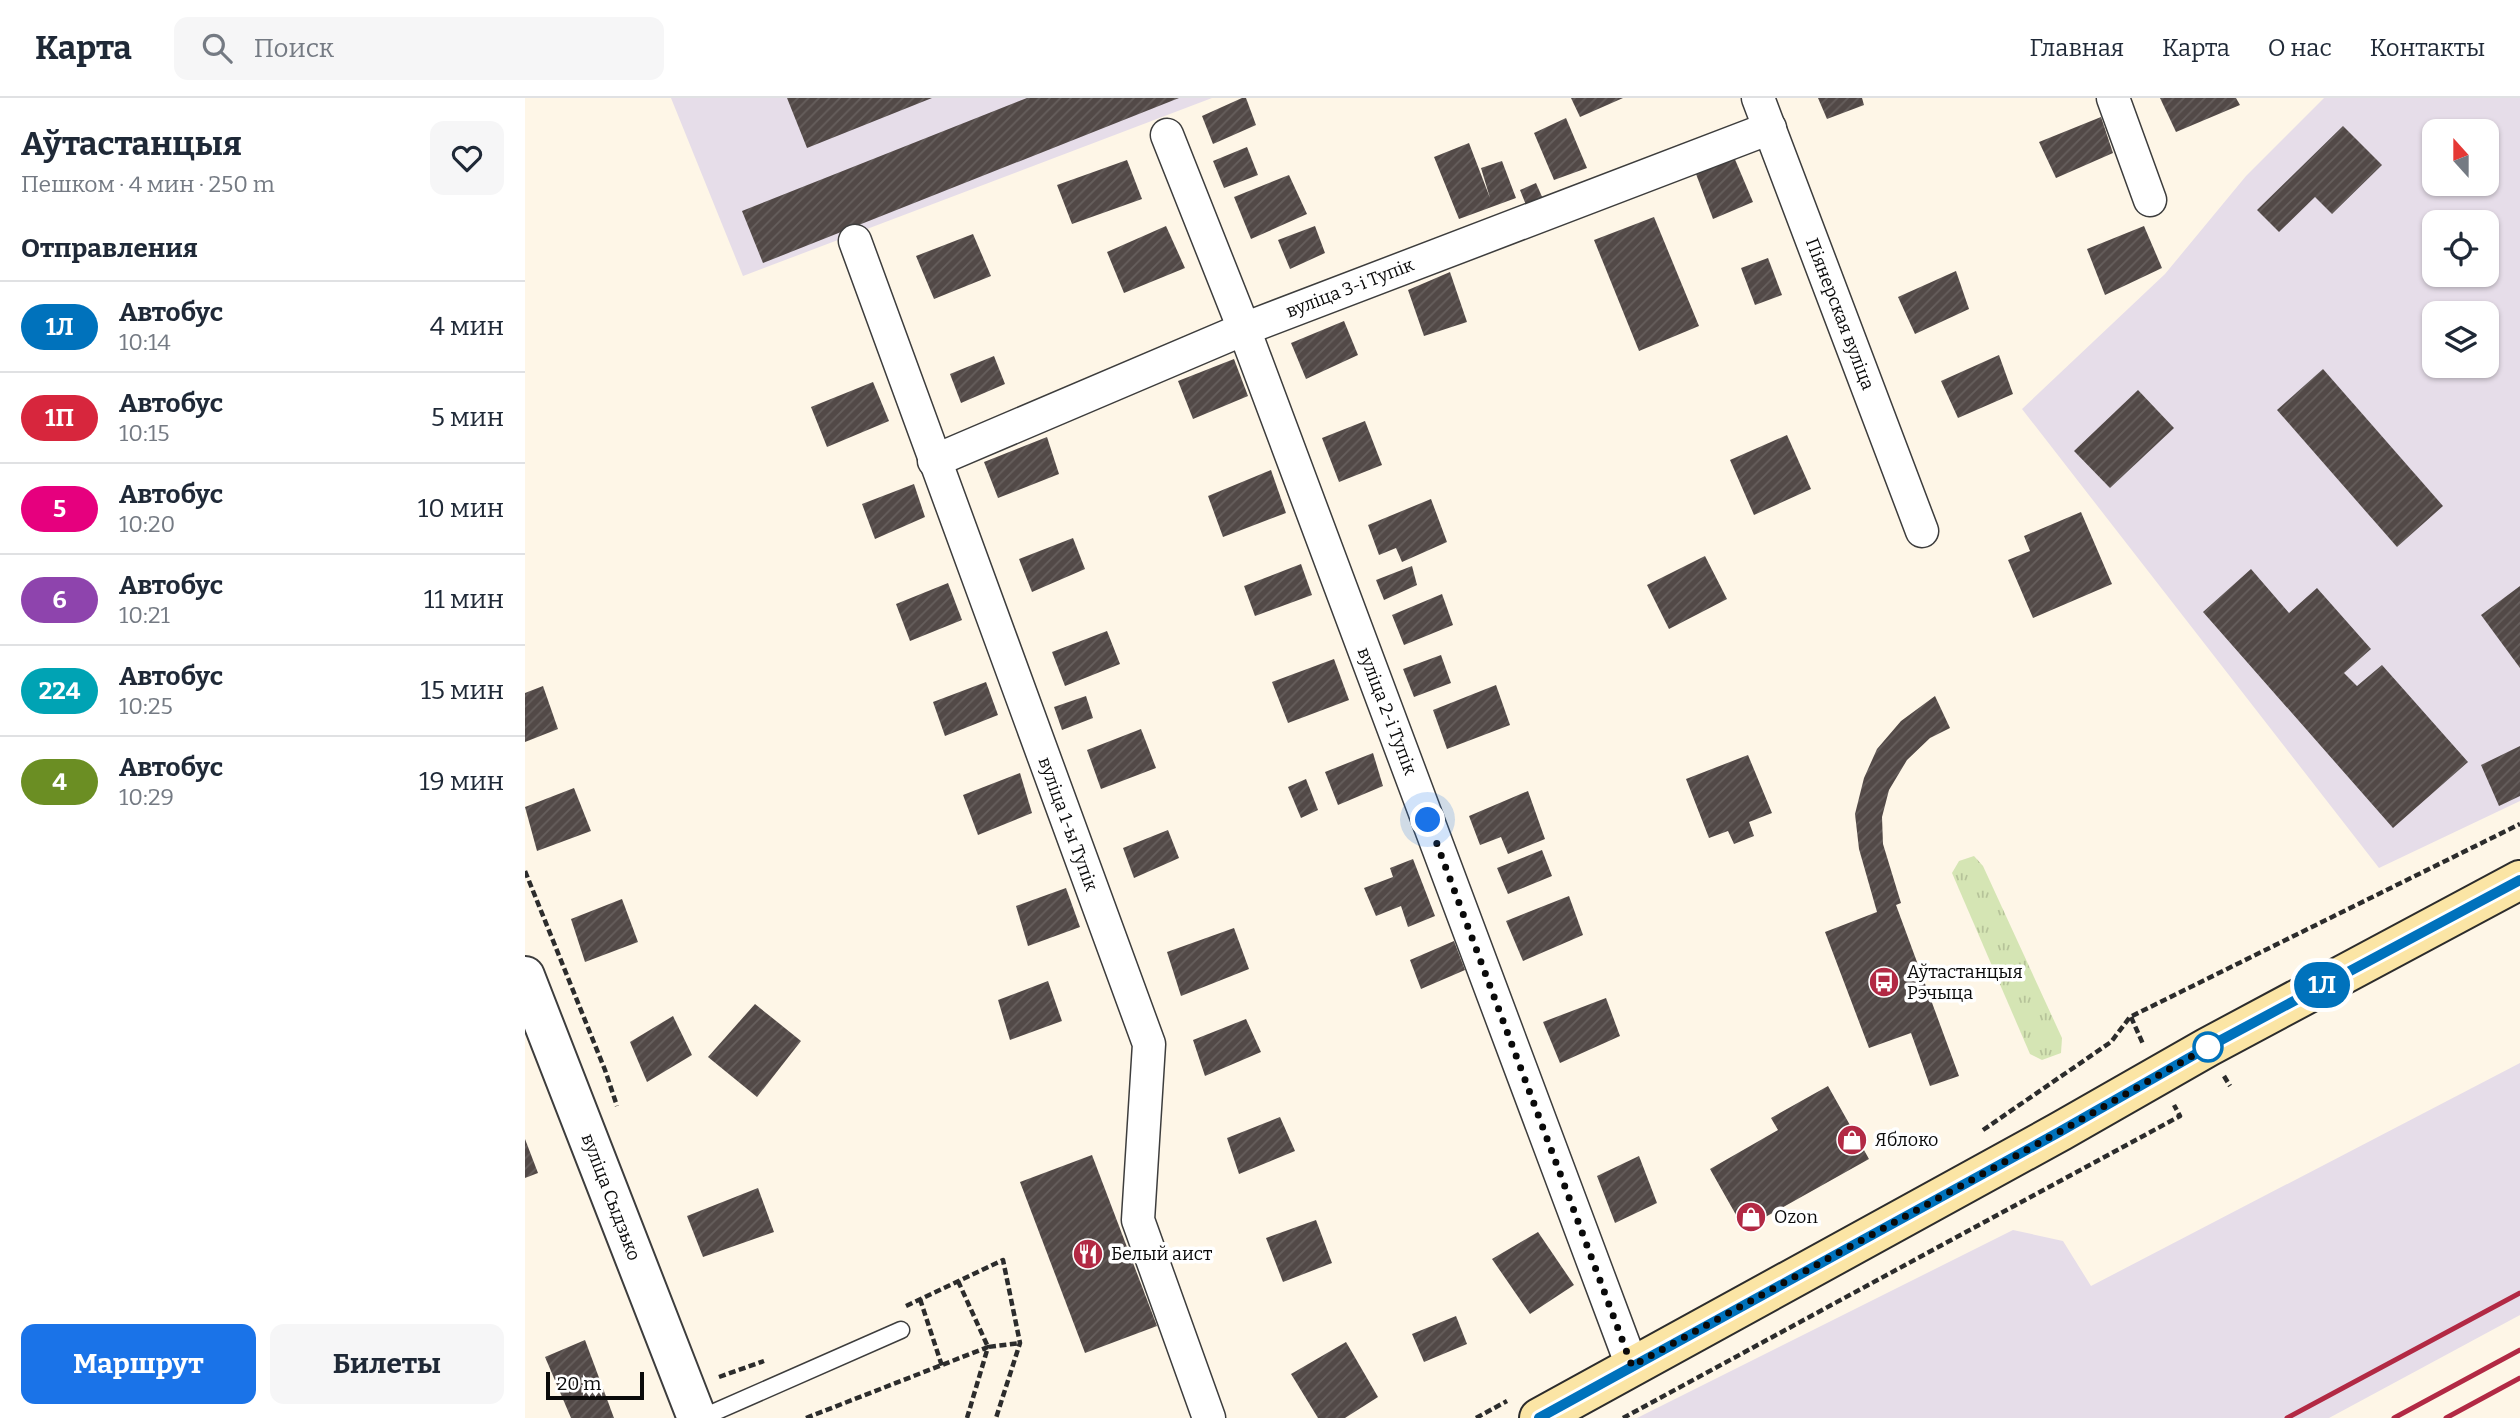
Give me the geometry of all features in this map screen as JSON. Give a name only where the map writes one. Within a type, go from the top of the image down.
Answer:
[{"type":"main road","points":[[1526,1408],[1632,1366],[2049,1138],[2208,1047],[2520,880]]},
{"type":"street","name":"Піянерская вуліца","points":[[1758,98],[1922,531]]},
{"type":"street","points":[[2113,98],[2150,200]]},
{"type":"street","name":"вуліца 3-і Тупік","points":[[934,461],[1244,329],[1770,128]]},
{"type":"street","name":"вуліца 2-і Тупік","points":[[1167,135],[1244,329],[1632,1366]]},
{"type":"street","name":"вуліца 1-ы Тупік","points":[[855,241],[1149,1044],[1138,1220],[1209,1418]]},
{"type":"street","name":"вуліца Сыдзько","points":[[525,976],[699,1418]]},
{"type":"lane","points":[[699,1418],[901,1330]]},
{"type":"path","points":[[1982,1131],[2111,1042],[2130,1017],[2520,824]]},
{"type":"path","points":[[1623,1418],[2180,1116]]},
{"type":"path","points":[[958,1281],[988,1348],[967,1418]]},
{"type":"path","points":[[920,1299],[941,1366]]},
{"type":"path","points":[[806,1418],[988,1348],[1020,1343]]},
{"type":"path","points":[[1476,1418],[1526,1408]]},
{"type":"shaded area","points":[[671,98],[1212,98],[743,276]]},
{"type":"shaded area","points":[[2324,98],[2520,98],[2520,801],[2379,868],[2022,409],[2165,274],[2246,176]]},
{"type":"shaded area","points":[[2520,1063],[2520,1315],[2329,1418],[1637,1418],[2013,1230],[2063,1241],[2091,1286]]},
{"type":"green space","points":[[1974,856],[1983,866],[2062,1038],[2061,1053],[2042,1060],[2030,1054],[1952,873],[1959,861]]},
{"type":"building","points":[[787,98],[932,98],[807,148]]},
{"type":"building","points":[[1027,98],[1179,98],[763,263],[742,211]]},
{"type":"building","points":[[1246,98],[1256,125],[1213,144],[1202,116]]},
{"type":"building","points":[[1571,98],[1623,98],[1580,117]]},
{"type":"building","points":[[1818,98],[1862,98],[1864,105],[1827,119]]},
{"type":"building","points":[[2160,98],[2236,98],[2240,105],[2176,132]]},
{"type":"building","points":[[2101,117],[2113,153],[2056,178],[2039,142]]},
{"type":"building","points":[[1566,118],[1587,168],[1554,180],[1534,133]]},
{"type":"building","points":[[2343,126],[2382,165],[2332,214],[2315,197],[2279,232],[2257,210]]},
{"type":"building","points":[[1469,143],[1490,198],[1481,168],[1502,161],[1516,198],[1459,219],[1434,157]]},
{"type":"building","points":[[1247,147],[1258,175],[1224,188],[1213,161]]},
{"type":"building","points":[[1731,150],[1753,202],[1713,219],[1693,166]]},
{"type":"building","points":[[1127,160],[1142,199],[1072,224],[1057,185]]},
{"type":"building","points":[[1289,175],[1307,214],[1251,239],[1234,197]]},
{"type":"building","points":[[1536,183],[1543,199],[1526,205],[1520,190]]},
{"type":"building","points":[[1654,217],[1699,326],[1639,351],[1594,240]]},
{"type":"building","points":[[1166,226],[1185,268],[1124,293],[1107,252]]},
{"type":"building","points":[[1315,226],[1325,253],[1290,269],[1278,240]]},
{"type":"building","points":[[2144,226],[2162,268],[2105,295],[2087,249]]},
{"type":"building","points":[[973,234],[991,276],[934,299],[916,256]]},
{"type":"building","points":[[1768,258],[1782,295],[1755,305],[1741,268]]},
{"type":"building","points":[[1956,271],[1969,309],[1915,334],[1898,297]]},
{"type":"building","points":[[1450,272],[1467,322],[1424,336],[1408,290]]},
{"type":"building","points":[[1344,321],[1358,355],[1306,379],[1291,343]]},
{"type":"building","points":[[1999,355],[2013,394],[1958,418],[1941,381]]},
{"type":"building","points":[[994,356],[1005,384],[961,403],[950,374]]},
{"type":"building","points":[[1234,359],[1248,396],[1193,419],[1178,381]]},
{"type":"building","points":[[2323,369],[2443,506],[2397,547],[2277,410]]},
{"type":"building","points":[[873,382],[889,421],[827,447],[811,407]]},
{"type":"building","points":[[2138,390],[2174,428],[2110,488],[2074,451]]},
{"type":"building","points":[[1365,421],[1382,465],[1339,482],[1322,438]]},
{"type":"building","points":[[1787,435],[1811,489],[1754,515],[1730,460]]},
{"type":"building","points":[[1047,437],[1059,474],[998,498],[984,462]]},
{"type":"building","points":[[1271,470],[1286,513],[1223,537],[1208,496]]},
{"type":"building","points":[[914,484],[925,517],[875,539],[862,504]]},
{"type":"building","points":[[1431,499],[1447,542],[1402,562],[1396,548],[1379,555],[1368,525]]},
{"type":"building","points":[[2081,512],[2112,584],[2033,618],[2008,560],[2030,551],[2024,536]]},
{"type":"building","points":[[1073,538],[1085,569],[1032,592],[1019,559]]},
{"type":"building","points":[[1705,556],[1727,599],[1669,629],[1647,585]]},
{"type":"building","points":[[1301,564],[1312,595],[1255,616],[1244,586]]},
{"type":"building","points":[[1412,566],[1417,585],[1384,600],[1376,580]]},
{"type":"building","points":[[2251,569],[2289,613],[2317,588],[2371,649],[2344,673],[2357,686],[2382,665],[2468,762],[2393,828],[2203,612]]},
{"type":"building","points":[[948,583],[962,620],[910,641],[896,604]]},
{"type":"building","points":[[2520,586],[2520,668],[2481,615]]},
{"type":"building","points":[[1442,594],[1453,625],[1404,645],[1392,615]]},
{"type":"building","points":[[1107,631],[1120,664],[1065,686],[1052,652]]},
{"type":"building","points":[[1441,655],[1451,683],[1414,697],[1403,669]]},
{"type":"building","points":[[1334,659],[1349,700],[1288,723],[1272,682]]},
{"type":"building","points":[[986,682],[998,715],[945,736],[933,702]]},
{"type":"building","points":[[1496,685],[1510,725],[1447,749],[1433,710]]},
{"type":"building","points":[[543,686],[558,729],[525,742],[525,693]]},
{"type":"building","points":[[1086,696],[1093,718],[1062,730],[1054,707]]},
{"type":"building","name":"Аўтастанцыя Рэчыца","points":[[1935,696],[1950,728],[1930,738],[1907,760],[1889,790],[1882,817],[1883,844],[1901,903],[1896,905],[1959,1076],[1930,1086],[1911,1033],[1869,1048],[1825,932],[1877,912],[1859,849],[1855,814],[1864,778],[1877,749],[1901,721]]},
{"type":"building","points":[[1141,729],[1156,768],[1101,789],[1087,750]]},
{"type":"building","points":[[2520,746],[2520,796],[2499,806],[2481,765]]},
{"type":"building","points":[[1373,753],[1383,786],[1338,805],[1325,772]]},
{"type":"building","points":[[1748,755],[1772,813],[1749,822],[1754,836],[1734,844],[1728,831],[1709,838],[1686,779]]},
{"type":"building","points":[[1020,773],[1032,813],[978,835],[963,795]]},
{"type":"building","points":[[1306,779],[1318,810],[1301,818],[1288,787]]},
{"type":"building","points":[[574,788],[591,831],[537,851],[525,807]]},
{"type":"building","points":[[1528,791],[1545,839],[1508,854],[1501,837],[1480,845],[1469,816]]},
{"type":"building","points":[[1168,830],[1179,858],[1134,878],[1123,848]]},
{"type":"building","points":[[1542,850],[1552,876],[1508,894],[1497,868]]},
{"type":"building","points":[[1413,859],[1435,916],[1408,927],[1401,906],[1376,916],[1364,888],[1393,877],[1390,868]]},
{"type":"building","points":[[1066,888],[1080,927],[1028,946],[1016,906]]},
{"type":"building","points":[[1569,896],[1583,935],[1523,961],[1506,921]]},
{"type":"building","points":[[622,899],[638,942],[585,962],[571,919]]},
{"type":"building","points":[[1234,928],[1249,969],[1181,996],[1167,952]]},
{"type":"building","points":[[1454,941],[1465,970],[1421,989],[1410,960]]},
{"type":"building","points":[[1048,981],[1062,1021],[1010,1040],[998,1000]]},
{"type":"building","points":[[1606,998],[1620,1036],[1560,1063],[1543,1022]]},
{"type":"building","points":[[755,1004],[801,1041],[757,1097],[708,1057]]},
{"type":"building","points":[[673,1016],[692,1055],[647,1082],[630,1042]]},
{"type":"building","points":[[1246,1019],[1261,1052],[1205,1076],[1193,1040]]},
{"type":"building","points":[[1828,1086],[1869,1159],[1744,1229],[1710,1169],[1778,1130],[1771,1118]]},
{"type":"building","points":[[1280,1117],[1295,1151],[1239,1174],[1227,1138]]},
{"type":"building","points":[[525,1139],[538,1173],[525,1178]]},
{"type":"building","name":"Белый аист","points":[[1092,1155],[1157,1326],[1085,1353],[1020,1182]]},
{"type":"building","points":[[1639,1156],[1657,1203],[1615,1223],[1597,1176]]},
{"type":"building","points":[[758,1188],[774,1232],[703,1257],[687,1216]]},
{"type":"building","points":[[1316,1220],[1332,1263],[1283,1282],[1266,1238]]},
{"type":"building","points":[[1538,1232],[1574,1285],[1530,1314],[1492,1259]]},
{"type":"building","points":[[1456,1316],[1467,1344],[1424,1362],[1412,1334]]},
{"type":"building","points":[[585,1340],[614,1418],[571,1418],[545,1357]]},
{"type":"building","points":[[1346,1342],[1378,1397],[1345,1418],[1318,1418],[1291,1374]]},
{"type":"railway","points":[[2287,1418],[2520,1293]]},
{"type":"railway","points":[[2394,1418],[2520,1350]]},
{"type":"railway","points":[[2446,1418],[2520,1378]]},
{"type":"bus line","name":"1Л","points":[[1539,1418],[2061,1131],[2208,1047],[2520,880]]},
{"type":"place","name":"Аўтастанцыя Рэчыца","points":[[1884,982]]},
{"type":"place","name":"Яблоко","points":[[1852,1140]]},
{"type":"place","name":"Ozon","points":[[1751,1217]]},
{"type":"place","name":"Белый аист","points":[[1088,1254]]},
{"type":"route","points":[[1428,820],[1632,1366],[2061,1131],[2208,1047]]}]
